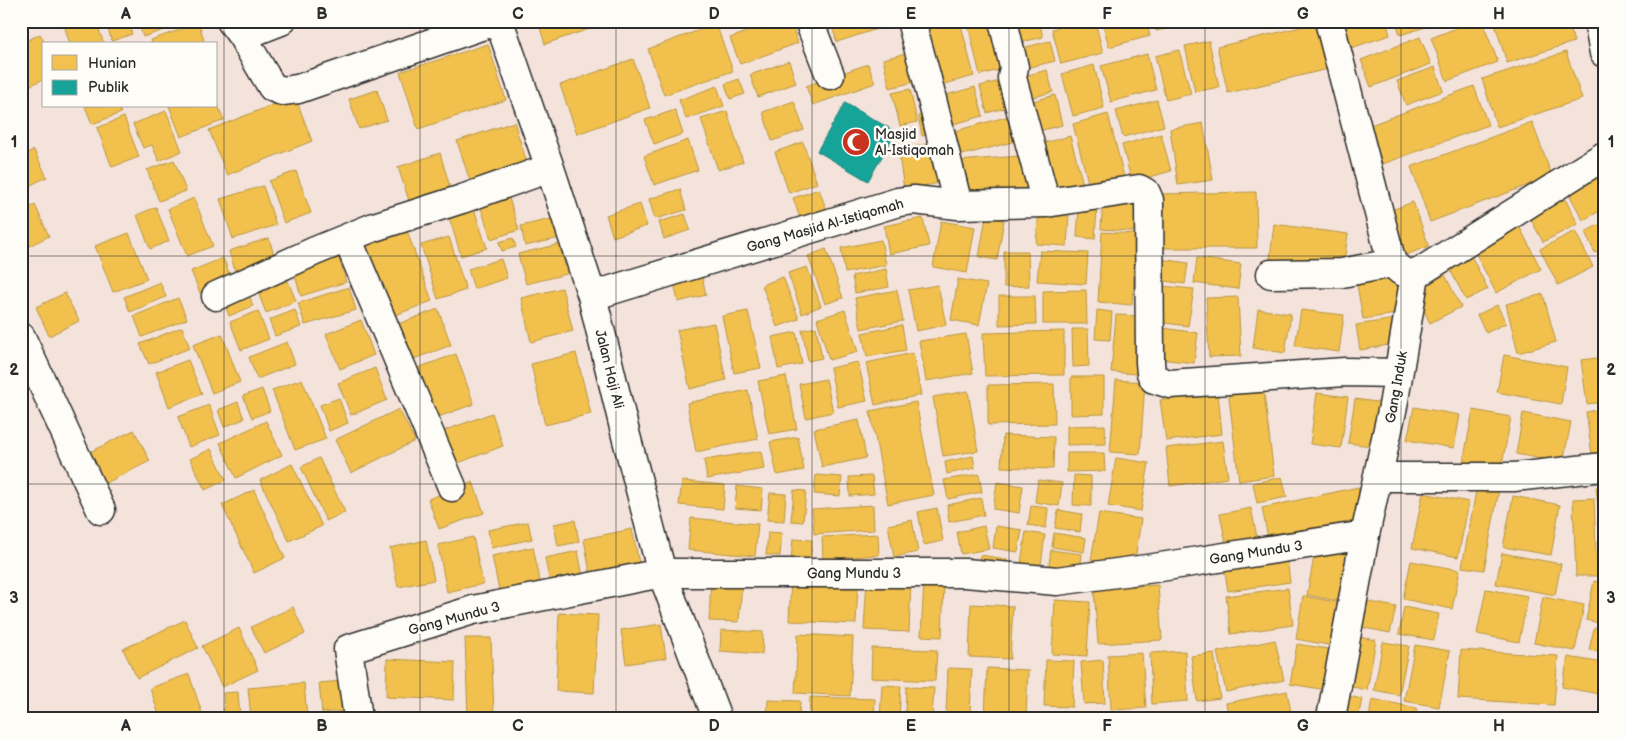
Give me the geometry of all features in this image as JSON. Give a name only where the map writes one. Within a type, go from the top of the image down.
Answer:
[{"type":"street","points":[[281,21],[237,28],[272,88],[282,91],[298,88],[497,21]]},
{"type":"street","name":"Jalan Haji Ali","points":[[497,21],[550,168],[592,296],[662,573],[717,718]]},
{"type":"street","points":[[809,21],[830,75]]},
{"type":"street","points":[[911,21],[928,79],[958,205]]},
{"type":"street","points":[[1003,21],[1014,67],[1012,78],[1046,203]]},
{"type":"street","points":[[1329,21],[1403,269]]},
{"type":"street","points":[[1598,21],[1604,53]]},
{"type":"street","points":[[1271,274],[1342,273],[1403,269],[1604,156]]},
{"type":"street","points":[[216,296],[374,227],[550,168]]},
{"type":"street","name":"Gang Masjid Al-Istiqomah","points":[[592,296],[898,202],[914,200],[958,205],[1046,203],[1139,189],[1146,193],[1149,200],[1150,362],[1151,373],[1154,379],[1170,384],[1345,372],[1398,373]]},
{"type":"street","points":[[347,238],[452,487]]},
{"type":"street","name":"Gang Induk","points":[[1331,718],[1365,535],[1398,373],[1403,269]]},
{"type":"street","points":[[21,337],[101,510]]},
{"type":"street","points":[[1378,477],[1514,477],[1604,467]]},
{"type":"street","name":"Gang Mundu 3","points":[[358,718],[348,649],[473,610],[662,573],[965,573],[1057,581],[1365,535]]},
{"type":"building: Hunian","points":[[76,21],[96,21],[103,42],[69,42],[64,25]]},
{"type":"building: Hunian","points":[[105,21],[128,21],[132,34],[112,41]]},
{"type":"building: Hunian","points":[[138,21],[172,21],[173,27],[143,37]]},
{"type":"building: Hunian","points":[[538,21],[604,21],[604,24],[545,44]]},
{"type":"building: Hunian","points":[[777,21],[790,21],[798,43],[740,64],[730,38]]},
{"type":"building: Hunian","points":[[830,21],[901,21],[837,42]]},
{"type":"building: Hunian","points":[[940,21],[960,21],[974,76],[937,86],[921,26]]},
{"type":"building: Hunian","points":[[982,21],[998,21],[1010,67],[980,75],[968,25]]},
{"type":"building: Hunian","points":[[1007,21],[1039,21],[1043,37],[1014,44]]},
{"type":"building: Hunian","points":[[1080,21],[1095,21],[1103,53],[1061,64],[1052,29]]},
{"type":"building: Hunian","points":[[1102,21],[1146,21],[1150,36],[1109,47]]},
{"type":"building: Hunian","points":[[1154,21],[1198,21],[1156,31]]},
{"type":"building: Hunian","points":[[1335,21],[1386,21],[1390,35],[1345,50]]},
{"type":"building: Hunian","points":[[1396,21],[1445,21],[1400,35]]},
{"type":"building: Hunian","points":[[1474,21],[1482,21],[1498,62],[1447,81],[1431,38]]},
{"type":"building: Hunian","points":[[1494,21],[1568,21],[1574,42],[1507,63]]},
{"type":"building: Hunian","points":[[199,23],[204,42],[152,42],[151,40]]},
{"type":"building: Hunian","points":[[1318,23],[1328,69],[1228,93],[1217,47]]},
{"type":"building: Hunian","points":[[716,24],[733,71],[664,95],[648,49]]},
{"type":"building: Hunian","points":[[40,34],[44,42],[42,42],[42,80],[21,90],[21,44]]},
{"type":"building: Hunian","points":[[1420,37],[1431,64],[1371,87],[1361,60]]},
{"type":"building: Hunian","points":[[1050,41],[1055,61],[1018,70],[1014,50]]},
{"type":"building: Hunian","points":[[1209,41],[1219,87],[1195,92],[1185,46]]},
{"type":"building: Hunian","points":[[488,44],[506,100],[418,129],[400,72]]},
{"type":"building: Hunian","points":[[1179,50],[1191,94],[1166,100],[1155,56]]},
{"type":"building: Hunian","points":[[911,52],[918,81],[890,88],[883,59]]},
{"type":"building: Hunian","points":[[1566,52],[1582,99],[1497,127],[1482,79]]},
{"type":"building: Hunian","points":[[1147,54],[1156,90],[1111,102],[1101,66]]},
{"type":"building: Hunian","points":[[633,59],[650,108],[577,134],[560,85]]},
{"type":"building: Hunian","points":[[789,61],[796,83],[758,97],[750,75]]},
{"type":"building: Hunian","points":[[868,64],[875,83],[813,105],[806,86]]},
{"type":"building: Hunian","points":[[1094,65],[1104,108],[1073,116],[1062,74]]},
{"type":"building: Hunian","points":[[1435,67],[1443,91],[1406,105],[1397,81]]},
{"type":"building: Hunian","points":[[1047,70],[1053,92],[1022,100],[1017,78]]},
{"type":"building: Hunian","points":[[739,79],[745,94],[730,99],[725,84]]},
{"type":"building: Hunian","points":[[1008,79],[1015,105],[987,113],[980,86]]},
{"type":"building: Hunian","points":[[717,86],[724,106],[686,119],[679,100]]},
{"type":"building: Hunian","points":[[1474,86],[1488,125],[1383,164],[1368,126]]},
{"type":"building: Hunian","points":[[975,87],[983,116],[946,126],[939,97]]},
{"type":"building: Hunian","points":[[910,89],[917,122],[900,126],[892,93]]},
{"type":"building: Hunian","points":[[377,90],[387,120],[359,129],[349,99]]},
{"type":"building: Hunian","points":[[1055,95],[1062,125],[1031,133],[1023,104]]},
{"type":"building: Hunian","points":[[295,96],[312,141],[227,175],[209,130]]},
{"type":"building: Hunian","points":[[1157,100],[1164,126],[1123,137],[1116,111]]},
{"type":"building: Hunian","points":[[794,101],[804,130],[772,141],[763,112]]},
{"type":"building: Hunian","points":[[218,106],[224,120],[181,137],[170,108],[218,108]]},
{"type":"building: Hunian","points":[[86,108],[119,108],[121,113],[92,124]]},
{"type":"building: Hunian","points":[[675,110],[683,134],[654,144],[645,120]]},
{"type":"building: Hunian","points":[[166,111],[182,151],[159,161],[152,145],[143,148],[133,124]]},
{"type":"building: Hunian","points":[[727,111],[743,162],[718,170],[701,119]]},
{"type":"building: Hunian","points":[[932,112],[936,132],[922,136],[918,116]]},
{"type":"building: Hunian","points":[[1108,114],[1124,177],[1089,186],[1073,124]]},
{"type":"building: Hunian","points":[[1013,115],[1020,140],[951,158],[944,134]]},
{"type":"building: Hunian","points":[[124,117],[139,157],[112,167],[97,128]]},
{"type":"building: Hunian","points":[[514,122],[528,166],[471,184],[457,141]]},
{"type":"building: Hunian","points":[[1532,122],[1552,176],[1430,222],[1411,167]]},
{"type":"building: Hunian","points":[[1203,123],[1213,180],[1178,185],[1170,129]]},
{"type":"building: Hunian","points":[[1161,134],[1171,171],[1132,182],[1122,145]]},
{"type":"building: Hunian","points":[[1070,136],[1083,184],[1049,193],[1036,145]]},
{"type":"building: Hunian","points":[[688,140],[698,170],[654,185],[644,156]]},
{"type":"building: Hunian","points":[[803,142],[817,183],[789,193],[775,152]]},
{"type":"building: Hunian","points":[[940,142],[946,182],[904,189],[898,149]]},
{"type":"building: Hunian","points":[[34,150],[47,177],[21,190],[21,156]]},
{"type":"building: Hunian","points":[[440,153],[452,194],[411,207],[398,167]]},
{"type":"building: Hunian","points":[[1032,155],[1034,193],[961,199],[958,161]]},
{"type":"building: Hunian","points":[[174,160],[186,191],[159,201],[147,170]]},
{"type":"building: Hunian","points":[[296,171],[311,213],[284,223],[269,181]]},
{"type":"building: Hunian","points":[[1604,173],[1604,209],[1583,220],[1568,192]]},
{"type":"building: Hunian","points":[[263,186],[276,225],[233,239],[220,199]]},
{"type":"building: Hunian","points":[[680,189],[686,210],[655,219],[649,199]]},
{"type":"building: Hunian","points":[[819,189],[829,217],[803,227],[793,198]]},
{"type":"building: Hunian","points":[[1256,192],[1257,248],[1158,248],[1156,194]]},
{"type":"building: Hunian","points":[[1564,197],[1578,224],[1543,242],[1529,216]]},
{"type":"building: Hunian","points":[[194,198],[213,246],[187,256],[168,209]]},
{"type":"building: Hunian","points":[[509,198],[519,230],[491,239],[481,208]]},
{"type":"building: Hunian","points":[[1103,199],[1143,202],[1141,232],[1101,229]]},
{"type":"building: Hunian","points":[[1413,202],[1429,246],[1398,258],[1381,214]]},
{"type":"building: Hunian","points":[[640,204],[647,226],[613,237],[606,215]]},
{"type":"building: Hunian","points":[[35,205],[49,236],[21,250],[21,212]]},
{"type":"building: Hunian","points":[[473,206],[487,248],[461,256],[448,214]]},
{"type":"building: Hunian","points":[[1079,206],[1097,207],[1095,239],[1077,237]]},
{"type":"building: Hunian","points":[[156,207],[169,241],[150,249],[137,215]]},
{"type":"building: Hunian","points":[[1039,210],[1069,213],[1067,246],[1036,244]]},
{"type":"building: Hunian","points":[[685,214],[690,230],[664,239],[659,222]]},
{"type":"building: Hunian","points":[[986,217],[1004,220],[997,260],[979,257]]},
{"type":"building: Hunian","points":[[555,218],[560,238],[525,246],[521,226]]},
{"type":"building: Hunian","points":[[923,218],[929,246],[889,254],[884,226]]},
{"type":"building: Hunian","points":[[1516,220],[1541,269],[1496,293],[1471,244]]},
{"type":"building: Hunian","points":[[941,221],[975,227],[967,273],[933,267]]},
{"type":"building: Hunian","points":[[1604,222],[1604,249],[1595,253],[1585,232]]},
{"type":"building: Hunian","points":[[1274,224],[1348,234],[1343,269],[1270,259]]},
{"type":"building: Hunian","points":[[406,228],[432,301],[385,319],[359,246]]},
{"type":"building: Hunian","points":[[1575,231],[1593,267],[1558,285],[1540,249]]},
{"type":"building: Hunian","points":[[1102,232],[1137,234],[1132,305],[1098,302]]},
{"type":"building: Hunian","points":[[129,233],[147,279],[113,292],[95,246]]},
{"type":"building: Hunian","points":[[449,237],[466,290],[438,299],[421,245]]},
{"type":"building: Hunian","points":[[269,238],[277,266],[237,278],[229,251]]},
{"type":"building: Hunian","points":[[513,238],[516,247],[502,251],[499,242]]},
{"type":"building: Hunian","points":[[881,240],[886,265],[845,273],[841,248]]},
{"type":"building: Hunian","points":[[560,244],[567,274],[526,284],[518,254]]},
{"type":"building: Hunian","points":[[826,249],[843,298],[825,304],[808,256]]},
{"type":"building: Hunian","points":[[1468,250],[1488,289],[1466,300],[1446,262]]},
{"type":"building: Hunian","points":[[1004,251],[1028,251],[1029,286],[1004,287]]},
{"type":"building: Hunian","points":[[1040,251],[1088,253],[1086,284],[1037,281]]},
{"type":"building: Hunian","points":[[338,254],[346,282],[301,296],[293,269]]},
{"type":"building: Hunian","points":[[223,258],[232,280],[200,293],[191,271]]},
{"type":"building: Hunian","points":[[1197,258],[1241,264],[1238,289],[1194,283]]},
{"type":"building: Hunian","points":[[501,259],[507,278],[474,289],[468,269]]},
{"type":"building: Hunian","points":[[1160,259],[1188,263],[1185,284],[1157,280]]},
{"type":"building: Hunian","points":[[807,267],[821,306],[802,314],[788,273]]},
{"type":"building: Hunian","points":[[886,269],[889,287],[855,293],[852,276]]},
{"type":"building: Hunian","points":[[701,271],[706,295],[678,302],[673,277]]},
{"type":"building: Hunian","points":[[1396,272],[1403,313],[1363,319],[1356,279]]},
{"type":"building: Hunian","points":[[1445,275],[1461,307],[1430,323],[1414,291]]},
{"type":"building: Hunian","points":[[286,276],[296,301],[266,313],[256,287]]},
{"type":"building: Hunian","points":[[783,277],[799,319],[777,327],[762,285]]},
{"type":"building: Hunian","points":[[958,279],[987,284],[979,325],[951,320]]},
{"type":"building: Hunian","points":[[160,282],[166,297],[130,312],[124,297]]},
{"type":"building: Hunian","points":[[938,285],[946,325],[916,331],[908,290]]},
{"type":"building: Hunian","points":[[1162,286],[1194,289],[1188,326],[1157,322]]},
{"type":"building: Hunian","points":[[246,287],[253,306],[229,316],[222,297]]},
{"type":"building: Hunian","points":[[349,287],[356,310],[305,325],[298,303]]},
{"type":"building: Hunian","points":[[562,288],[573,331],[531,342],[521,298]]},
{"type":"building: Hunian","points":[[897,290],[903,321],[861,329],[855,298]]},
{"type":"building: Hunian","points":[[1086,290],[1087,324],[1043,324],[1043,291]]},
{"type":"building: Hunian","points":[[65,293],[79,321],[49,336],[36,307]]},
{"type":"building: Hunian","points":[[1543,294],[1556,342],[1518,353],[1506,304]]},
{"type":"building: Hunian","points":[[999,296],[1035,296],[1036,324],[999,325]]},
{"type":"building: Hunian","points":[[1238,297],[1241,356],[1209,357],[1206,298]]},
{"type":"building: Hunian","points":[[178,298],[187,319],[142,337],[134,316]]},
{"type":"building: Hunian","points":[[1497,305],[1506,323],[1486,333],[1477,315]]},
{"type":"building: Hunian","points":[[438,309],[451,345],[406,362],[393,326]]},
{"type":"building: Hunian","points":[[1258,309],[1291,314],[1285,353],[1253,348]]},
{"type":"building: Hunian","points":[[295,310],[301,327],[275,336],[269,320]]},
{"type":"building: Hunian","points":[[845,310],[858,352],[829,360],[817,319]]},
{"type":"building: Hunian","points":[[1097,310],[1112,312],[1110,340],[1095,339]]},
{"type":"building: Hunian","points":[[1301,310],[1344,315],[1339,352],[1295,346]]},
{"type":"building: Hunian","points":[[258,311],[269,339],[241,350],[230,322]]},
{"type":"building: Hunian","points":[[748,311],[761,368],[734,373],[722,316]]},
{"type":"building: Hunian","points":[[1116,315],[1141,316],[1136,374],[1111,372]]},
{"type":"building: Hunian","points":[[1395,319],[1400,343],[1360,350],[1356,325]]},
{"type":"building: Hunian","points":[[361,320],[374,355],[340,369],[326,334]]},
{"type":"building: Hunian","points":[[714,323],[726,380],[690,389],[677,330]]},
{"type":"building: Hunian","points":[[902,325],[906,350],[867,357],[862,333]]},
{"type":"building: Hunian","points":[[182,327],[190,348],[149,364],[140,344]]},
{"type":"building: Hunian","points":[[816,327],[822,358],[808,361],[802,330]]},
{"type":"building: Hunian","points":[[1156,327],[1198,333],[1194,363],[1152,358]]},
{"type":"building: Hunian","points":[[1072,329],[1088,329],[1089,366],[1073,367]]},
{"type":"building: Hunian","points":[[1064,331],[1064,375],[985,376],[983,333]]},
{"type":"building: Hunian","points":[[796,332],[802,364],[778,369],[772,337]]},
{"type":"building: Hunian","points":[[222,334],[240,382],[212,393],[193,345]]},
{"type":"building: Hunian","points":[[966,334],[973,373],[926,381],[919,341]]},
{"type":"building: Hunian","points":[[287,342],[295,364],[257,379],[249,357]]},
{"type":"building: Hunian","points":[[576,353],[591,414],[545,425],[531,364]]},
{"type":"building: Hunian","points":[[913,353],[921,395],[875,405],[866,363]]},
{"type":"building: Hunian","points":[[456,354],[474,404],[427,421],[409,371]]},
{"type":"building: Hunian","points":[[1504,355],[1567,367],[1561,404],[1497,392]]},
{"type":"building: Hunian","points":[[1604,357],[1604,402],[1587,404],[1581,360]]},
{"type":"building: Hunian","points":[[188,360],[202,394],[169,407],[156,372]]},
{"type":"building: Hunian","points":[[858,362],[867,401],[838,407],[830,368]]},
{"type":"building: Hunian","points":[[375,368],[387,400],[351,415],[338,383]]},
{"type":"building: Hunian","points":[[786,376],[797,429],[769,434],[758,381]]},
{"type":"building: Hunian","points":[[1071,377],[1104,377],[1104,414],[1071,415]]},
{"type":"building: Hunian","points":[[302,379],[326,439],[295,450],[272,390]]},
{"type":"building: Hunian","points":[[826,379],[833,412],[806,418],[799,384]]},
{"type":"building: Hunian","points":[[1116,380],[1145,382],[1140,454],[1110,452]]},
{"type":"building: Hunian","points":[[1054,384],[1055,424],[988,425],[988,385]]},
{"type":"building: Hunian","points":[[1263,384],[1274,476],[1239,481],[1228,389]]},
{"type":"building: Hunian","points":[[262,389],[270,411],[252,418],[243,396]]},
{"type":"building: Hunian","points":[[748,390],[758,439],[696,452],[687,403]]},
{"type":"building: Hunian","points":[[968,391],[978,451],[943,456],[933,397]]},
{"type":"building: Hunian","points":[[1218,393],[1222,434],[1166,441],[1160,400]]},
{"type":"building: Hunian","points":[[1317,393],[1348,397],[1341,448],[1310,444]]},
{"type":"building: Hunian","points":[[339,398],[348,423],[329,431],[320,405]]},
{"type":"building: Hunian","points":[[1355,399],[1384,403],[1378,447],[1348,443]]},
{"type":"building: Hunian","points":[[238,402],[244,419],[224,427],[218,410]]},
{"type":"building: Hunian","points":[[916,402],[934,495],[888,504],[870,411]]},
{"type":"building: Hunian","points":[[209,405],[220,435],[189,447],[178,417]]},
{"type":"building: Hunian","points":[[1414,407],[1460,415],[1454,448],[1407,440]]},
{"type":"building: Hunian","points":[[399,409],[415,441],[351,473],[335,440]]},
{"type":"building: Hunian","points":[[1604,409],[1604,461],[1593,462],[1586,412]]},
{"type":"building: Hunian","points":[[1473,410],[1511,417],[1501,470],[1463,463]]},
{"type":"building: Hunian","points":[[492,413],[503,446],[450,466],[438,433]]},
{"type":"building: Hunian","points":[[1523,413],[1571,422],[1563,463],[1516,454]]},
{"type":"building: Hunian","points":[[859,420],[866,458],[822,467],[814,429]]},
{"type":"building: Hunian","points":[[266,421],[282,455],[236,478],[220,443]]},
{"type":"building: Hunian","points":[[1105,425],[1106,444],[1067,445],[1067,426]]},
{"type":"building: Hunian","points":[[134,430],[150,461],[104,484],[88,453]]},
{"type":"building: Hunian","points":[[1003,435],[1054,437],[1053,469],[1001,467]]},
{"type":"building: Hunian","points":[[798,437],[804,470],[777,475],[770,442]]},
{"type":"building: Hunian","points":[[1223,441],[1228,478],[1170,486],[1166,448]]},
{"type":"building: Hunian","points":[[211,449],[226,480],[205,490],[190,459]]},
{"type":"building: Hunian","points":[[761,451],[764,469],[707,479],[704,460]]},
{"type":"building: Hunian","points":[[1067,453],[1104,453],[1105,471],[1067,472]]},
{"type":"building: Hunian","points":[[973,456],[975,468],[947,474],[945,462]]},
{"type":"building: Hunian","points":[[319,458],[345,512],[326,521],[301,467]]},
{"type":"building: Hunian","points":[[1116,458],[1149,463],[1141,511],[1108,506]]},
{"type":"building: Hunian","points":[[292,464],[322,526],[289,541],[260,480]]},
{"type":"building: Hunian","points":[[979,474],[982,492],[948,499],[944,480]]},
{"type":"building: Hunian","points":[[816,475],[842,477],[840,496],[814,494]]},
{"type":"building: Hunian","points":[[1074,475],[1091,476],[1091,506],[1073,505]]},
{"type":"building: Hunian","points":[[872,476],[874,494],[850,496],[849,477]]},
{"type":"building: Hunian","points":[[1282,477],[1287,497],[1257,503],[1253,483]]},
{"type":"building: Hunian","points":[[1038,480],[1062,483],[1059,506],[1035,502]]},
{"type":"building: Hunian","points":[[1478,480],[1500,484],[1484,570],[1462,567]]},
{"type":"building: Hunian","points":[[682,481],[725,485],[723,509],[679,505]]},
{"type":"building: Hunian","points":[[473,482],[484,513],[439,529],[428,499]]},
{"type":"building: Hunian","points":[[997,482],[1023,486],[1019,513],[993,509]]},
{"type":"building: Hunian","points":[[737,486],[763,489],[761,510],[735,508]]},
{"type":"building: Hunian","points":[[1604,486],[1604,569],[1596,487]]},
{"type":"building: Hunian","points":[[1358,487],[1366,523],[1269,543],[1262,508]]},
{"type":"building: Hunian","points":[[254,490],[285,558],[254,573],[222,505]]},
{"type":"building: Hunian","points":[[794,490],[806,491],[803,522],[791,521]]},
{"type":"building: Hunian","points":[[770,493],[786,494],[784,521],[767,520]]},
{"type":"building: Hunian","points":[[1423,493],[1469,502],[1458,557],[1412,548]]},
{"type":"building: Hunian","points":[[1513,496],[1560,505],[1551,555],[1503,547]]},
{"type":"building: Hunian","points":[[981,498],[984,515],[949,522],[947,505]]},
{"type":"building: Hunian","points":[[1594,498],[1597,576],[1576,576],[1573,499]]},
{"type":"building: Hunian","points":[[873,505],[874,530],[814,534],[812,509]]},
{"type":"building: Hunian","points":[[1031,506],[1048,508],[1046,528],[1028,525]]},
{"type":"building: Hunian","points":[[937,508],[943,541],[924,545],[918,512]]},
{"type":"building: Hunian","points":[[1251,508],[1258,542],[1227,549],[1220,514]]},
{"type":"building: Hunian","points":[[1058,510],[1082,514],[1080,532],[1055,528]]},
{"type":"building: Hunian","points":[[1099,513],[1141,519],[1134,567],[1091,560]]},
{"type":"building: Hunian","points":[[691,518],[758,524],[755,556],[688,550]]},
{"type":"building: Hunian","points":[[575,520],[579,542],[558,546],[554,524]]},
{"type":"building: Hunian","points":[[912,520],[918,552],[894,557],[888,525]]},
{"type":"building: Hunian","points":[[528,522],[532,539],[491,548],[488,530]]},
{"type":"building: Hunian","points":[[984,526],[989,549],[961,554],[957,532]]},
{"type":"building: Hunian","points":[[996,526],[1022,530],[1018,552],[993,548]]},
{"type":"building: Hunian","points":[[632,529],[640,568],[591,578],[584,539]]},
{"type":"building: Hunian","points":[[768,532],[782,533],[780,556],[766,555]]},
{"type":"building: Hunian","points":[[1026,532],[1045,535],[1040,572],[1020,569]]},
{"type":"building: Hunian","points":[[1054,533],[1086,538],[1084,552],[1052,547]]},
{"type":"building: Hunian","points":[[878,534],[879,555],[823,559],[822,537]]},
{"type":"building: Hunian","points":[[473,537],[483,584],[447,592],[438,545]]},
{"type":"building: Hunian","points":[[793,539],[812,540],[810,561],[791,560]]},
{"type":"building: Hunian","points":[[426,540],[434,580],[398,587],[390,548]]},
{"type":"building: Hunian","points":[[1316,546],[1352,553],[1343,602],[1307,595]]},
{"type":"building: Hunian","points":[[533,547],[541,586],[500,595],[492,556]]},
{"type":"building: Hunian","points":[[1051,550],[1082,554],[1080,575],[1048,571]]},
{"type":"building: Hunian","points":[[578,551],[583,577],[550,584],[545,558]]},
{"type":"building: Hunian","points":[[1286,551],[1290,582],[1228,591],[1223,560]]},
{"type":"building: Hunian","points":[[1502,553],[1561,564],[1555,595],[1496,584]]},
{"type":"building: Hunian","points":[[980,555],[1007,559],[1005,573],[978,569]]},
{"type":"building: Hunian","points":[[1411,561],[1460,570],[1452,609],[1403,599]]},
{"type":"building: Hunian","points":[[791,579],[858,583],[856,624],[789,621]]},
{"type":"building: Hunian","points":[[867,579],[911,581],[909,632],[864,630]]},
{"type":"building: Hunian","points":[[711,580],[742,582],[739,622],[709,621]]},
{"type":"building: Hunian","points":[[924,581],[944,583],[942,637],[921,636]]},
{"type":"building: Hunian","points":[[1594,581],[1604,583],[1603,624],[1586,620]]},
{"type":"building: Hunian","points":[[1158,585],[1162,640],[1098,644],[1094,589]]},
{"type":"building: Hunian","points":[[1288,588],[1293,625],[1231,634],[1226,596]]},
{"type":"building: Hunian","points":[[1486,589],[1528,596],[1519,642],[1477,634]]},
{"type":"building: Hunian","points":[[1303,596],[1341,603],[1333,646],[1296,639]]},
{"type":"building: Hunian","points":[[1543,597],[1584,605],[1575,651],[1534,643]]},
{"type":"building: Hunian","points":[[1055,600],[1090,602],[1087,656],[1052,654]]},
{"type":"building: Hunian","points":[[1365,601],[1396,607],[1390,633],[1360,627]]},
{"type":"building: Hunian","points":[[971,604],[1013,606],[1010,659],[969,657]]},
{"type":"building: Hunian","points":[[293,607],[305,634],[264,653],[251,627]]},
{"type":"building: Hunian","points":[[1404,607],[1439,614],[1434,640],[1399,634]]},
{"type":"building: Hunian","points":[[559,613],[598,615],[594,693],[556,691]]},
{"type":"building: Hunian","points":[[185,620],[198,648],[137,678],[123,649]]},
{"type":"building: Hunian","points":[[661,624],[666,658],[626,664],[621,630]]},
{"type":"building: Hunian","points":[[239,628],[258,670],[222,687],[202,646]]},
{"type":"building: Hunian","points":[[1594,628],[1604,629],[1604,652],[1589,650]]},
{"type":"building: Hunian","points":[[721,630],[763,632],[762,654],[720,651]]},
{"type":"building: Hunian","points":[[798,634],[853,637],[850,696],[795,693]]},
{"type":"building: Hunian","points":[[1353,636],[1376,640],[1367,690],[1344,685]]},
{"type":"building: Hunian","points":[[465,638],[491,638],[494,714],[468,715]]},
{"type":"building: Hunian","points":[[1275,640],[1284,680],[1226,692],[1217,652]]},
{"type":"building: Hunian","points":[[1383,642],[1409,646],[1399,695],[1374,690]]},
{"type":"building: Hunian","points":[[1297,644],[1334,650],[1327,690],[1290,684]]},
{"type":"building: Hunian","points":[[1415,645],[1450,651],[1439,707],[1404,701]]},
{"type":"building: Hunian","points":[[872,648],[937,650],[935,681],[871,678]]},
{"type":"building: Hunian","points":[[1461,650],[1558,656],[1554,705],[1458,699]]},
{"type":"building: Hunian","points":[[1185,651],[1188,701],[1152,704],[1150,653]]},
{"type":"building: Hunian","points":[[1142,653],[1146,708],[1111,710],[1108,655]]},
{"type":"building: Hunian","points":[[1214,653],[1220,698],[1197,701],[1191,656]]},
{"type":"building: Hunian","points":[[1568,657],[1604,663],[1604,695],[1562,687]]},
{"type":"building: Hunian","points":[[387,659],[455,662],[454,700],[386,697]]},
{"type":"building: Hunian","points":[[1046,660],[1074,661],[1072,707],[1044,706]]},
{"type":"building: Hunian","points":[[1103,660],[1105,703],[1084,704],[1081,662]]},
{"type":"building: Hunian","points":[[948,668],[972,669],[970,715],[946,714]]},
{"type":"building: Hunian","points":[[987,668],[1028,670],[1026,718],[985,718]]},
{"type":"building: Hunian","points":[[189,674],[202,713],[187,718],[160,718],[150,688]]},
{"type":"building: Hunian","points":[[342,681],[344,711],[322,713],[319,683]]},
{"type":"building: Hunian","points":[[304,683],[307,718],[251,718],[248,688]]},
{"type":"building: Hunian","points":[[882,685],[901,686],[899,718],[880,718]]},
{"type":"building: Hunian","points":[[906,687],[934,688],[932,718],[905,718]]},
{"type":"building: Hunian","points":[[1287,691],[1292,718],[1229,718],[1226,703]]},
{"type":"building: Hunian","points":[[238,692],[240,718],[224,718],[223,693]]},
{"type":"building: Hunian","points":[[1343,695],[1362,699],[1358,718],[1339,718]]},
{"type":"building: Hunian","points":[[810,697],[875,699],[874,718],[809,718]]},
{"type":"building: Hunian","points":[[1372,699],[1417,708],[1415,718],[1369,718]]},
{"type":"building: Hunian","points":[[768,700],[800,701],[799,718],[767,718]]},
{"type":"building: Publik","name":"Masjid Al-Istiqomah","points":[[845,103],[896,132],[868,181],[817,151]]},
{"type":"place","name":"Masjid Al-Istiqomah","points":[[856,142]]}]
